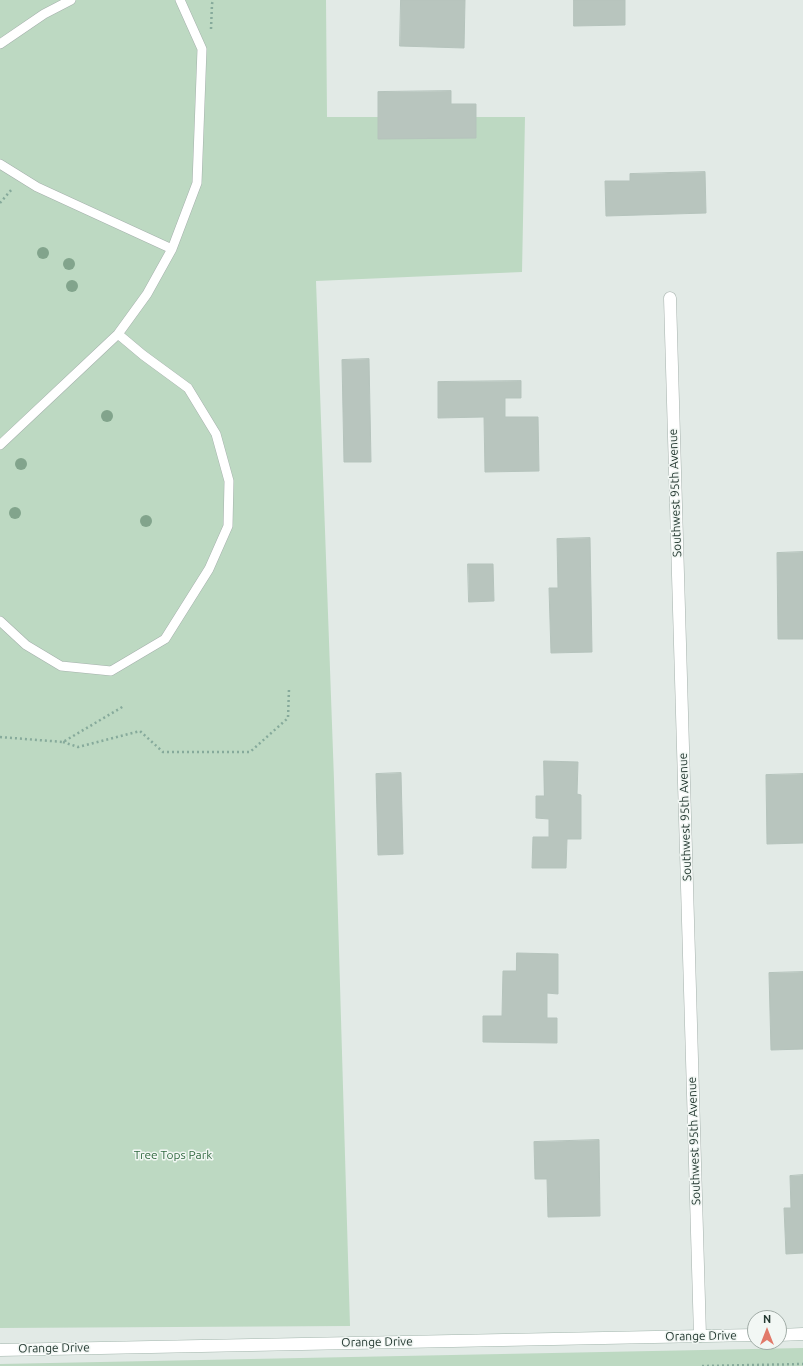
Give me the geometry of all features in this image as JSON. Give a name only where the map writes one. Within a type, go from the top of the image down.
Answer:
[{"type":"street","name":"Southwest 95th Avenue","points":[[670,298],[700,1336]]},
{"type":"street","points":[[787,1335],[803,1334]]},
{"type":"street","name":"Orange Drive","points":[[0,1350],[747,1335]]},
{"type":"lane","points":[[0,44],[44,14],[71,0]]},
{"type":"lane","points":[[0,445],[118,334],[147,294],[172,249],[197,183],[202,49],[180,0]]},
{"type":"lane","points":[[0,164],[37,187],[172,249]]},
{"type":"lane","points":[[0,622],[26,645],[61,666],[111,671],[165,639],[209,568],[228,526],[229,481],[216,434],[188,388],[143,355],[118,334]]},
{"type":"path","points":[[0,737],[63,742],[78,747],[140,731],[163,752],[250,752],[288,718],[289,689]]},
{"type":"path","points":[[63,742],[124,706]]},
{"type":"path","points":[[702,1366],[803,1364]]},
{"type":"green space","name":"Tree Tops Park","points":[[0,0],[326,0],[327,117],[525,117],[522,272],[316,281],[334,780],[350,1326],[0,1328]]},
{"type":"green space","points":[[787,1348],[803,1348],[803,1366],[0,1366],[0,1364],[747,1349],[787,1350]]},
{"type":"building","points":[[401,0],[465,0],[464,48],[400,46]]},
{"type":"building","points":[[574,0],[625,0],[625,25],[574,26]]},
{"type":"building","points":[[451,91],[451,104],[476,104],[476,138],[378,139],[378,92]]},
{"type":"building","points":[[705,172],[706,213],[606,216],[605,181],[630,181],[630,174]]},
{"type":"building","points":[[369,359],[371,462],[344,462],[342,360]]},
{"type":"building","points":[[521,381],[521,398],[505,398],[505,417],[538,417],[539,471],[485,472],[484,417],[438,418],[438,382]]},
{"type":"building","points":[[590,538],[592,652],[551,653],[549,588],[558,588],[557,539]]},
{"type":"building","points":[[803,552],[803,639],[778,639],[777,553]]},
{"type":"building","points":[[468,564],[493,564],[494,601],[469,602]]},
{"type":"building","points":[[544,761],[578,762],[577,794],[581,795],[581,839],[567,839],[566,868],[532,868],[533,837],[549,837],[549,819],[536,818],[536,796],[544,796]]},
{"type":"building","points":[[401,773],[403,854],[378,855],[376,774]]},
{"type":"building","points":[[803,774],[803,843],[767,844],[766,775]]},
{"type":"building","points":[[517,953],[558,954],[558,994],[547,993],[547,1018],[557,1018],[557,1043],[483,1042],[483,1016],[502,1016],[503,971],[516,971]]},
{"type":"building","points":[[803,972],[803,1049],[771,1050],[769,973]]},
{"type":"building","points":[[599,1140],[600,1216],[548,1217],[547,1179],[535,1179],[534,1142]]},
{"type":"building","points":[[803,1175],[803,1253],[786,1254],[784,1208],[791,1208],[790,1176]]}]
